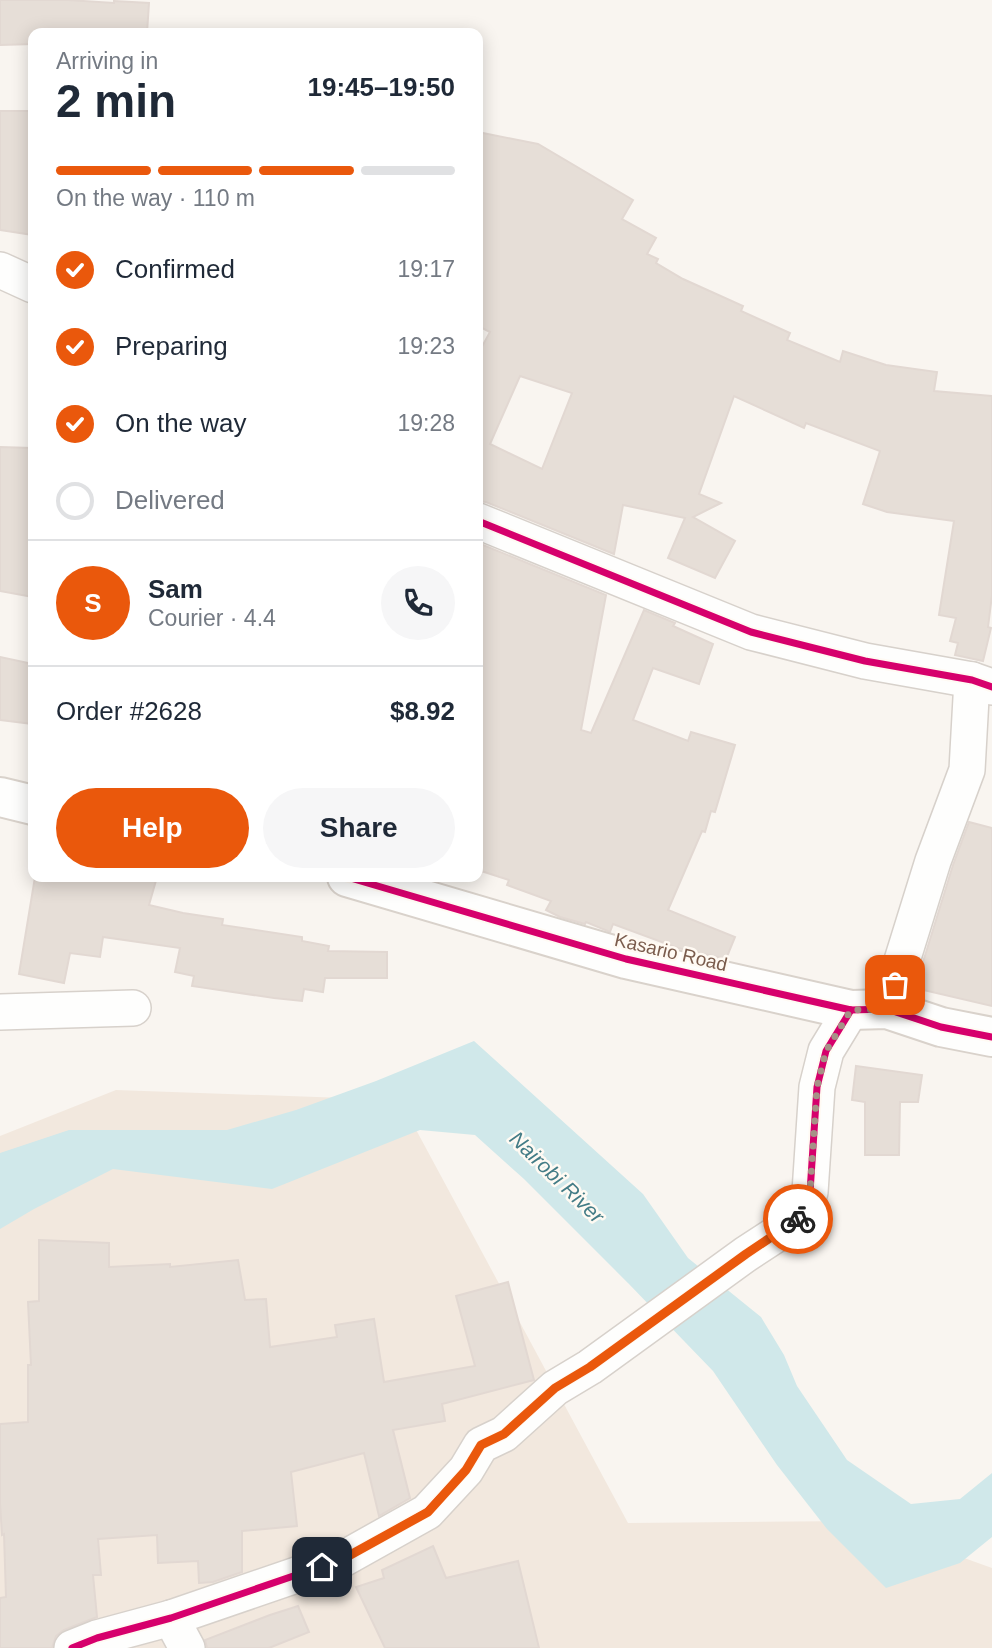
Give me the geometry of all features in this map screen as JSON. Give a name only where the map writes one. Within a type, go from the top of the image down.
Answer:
[{"type":"street","points":[[0,270],[28,283]]},
{"type":"street","points":[[72,1648],[97,1638],[179,1633],[343,1559],[428,1512],[466,1470],[481,1445],[504,1434],[555,1388],[590,1367],[746,1254],[798,1220],[810,1192],[817,1087],[826,1051],[869,1009],[933,860],[967,770],[982,684],[864,661],[751,632],[483,523]]},
{"type":"street","points":[[0,797],[28,804]]},
{"type":"street","name":"Kasario Road","points":[[364,882],[625,959],[992,1037]]},
{"type":"street","points":[[0,1012],[133,1008]]},
{"type":"shaded area","points":[[116,1090],[400,1100],[628,1523],[861,1521],[992,1568],[992,1648],[0,1648],[0,1136]]},
{"type":"water","name":"Nairobi River","points":[[474,1041],[643,1194],[688,1258],[761,1317],[784,1355],[797,1386],[847,1460],[911,1504],[960,1499],[992,1473],[992,1537],[960,1563],[886,1588],[827,1529],[777,1465],[713,1371],[524,1179],[475,1135],[420,1130],[272,1189],[113,1169],[0,1229],[0,1153],[69,1130],[227,1130],[296,1110]]},
{"type":"building","points":[[0,0],[149,3],[147,28],[28,28],[28,44],[0,45]]},
{"type":"building","points":[[0,111],[28,111],[28,234],[0,230]]},
{"type":"building","points":[[483,133],[538,144],[633,200],[622,219],[656,238],[647,254],[658,259],[656,263],[683,279],[743,306],[741,311],[790,333],[787,340],[840,362],[843,351],[886,365],[937,372],[934,391],[992,396],[992,595],[988,627],[991,628],[983,661],[955,655],[958,643],[950,641],[956,618],[939,615],[954,521],[887,512],[863,504],[880,451],[806,423],[804,428],[734,396],[699,494],[721,503],[693,517],[735,541],[715,578],[668,558],[685,518],[623,505],[614,554],[483,502],[483,345],[490,332],[483,328]],"holes":[[[520,376],[572,393],[542,469],[490,444]]]},
{"type":"building","points":[[0,447],[28,448],[28,596],[0,591]]},
{"type":"building","points":[[483,545],[606,595],[581,730],[591,733],[644,610],[713,644],[699,684],[653,668],[633,720],[688,741],[691,732],[735,745],[715,812],[711,811],[705,832],[702,831],[668,910],[735,937],[726,959],[678,948],[613,924],[610,932],[586,922],[585,924],[560,917],[546,910],[551,901],[507,885],[509,880],[483,872]]},
{"type":"building","points":[[0,657],[28,663],[28,723],[0,720]]},
{"type":"building","points":[[969,822],[992,828],[992,1006],[915,988]]},
{"type":"building","points":[[34,882],[156,882],[149,905],[223,919],[222,925],[302,937],[302,941],[329,946],[328,951],[387,952],[387,978],[325,978],[323,992],[304,989],[302,1001],[192,986],[194,976],[175,972],[180,948],[103,937],[100,957],[70,953],[64,983],[19,974]]},
{"type":"building","points":[[856,1066],[922,1075],[918,1102],[900,1102],[899,1155],[865,1155],[865,1102],[852,1100]]},
{"type":"building","points":[[39,1240],[109,1243],[109,1267],[170,1264],[170,1267],[238,1260],[245,1300],[266,1299],[270,1347],[337,1337],[335,1325],[374,1319],[384,1382],[475,1366],[456,1296],[508,1282],[534,1380],[442,1404],[445,1421],[393,1430],[410,1498],[379,1516],[364,1453],[291,1472],[297,1526],[242,1531],[242,1572],[213,1582],[199,1583],[198,1561],[158,1563],[157,1535],[98,1539],[101,1575],[93,1575],[97,1617],[64,1630],[56,1636],[52,1648],[0,1648],[0,1598],[6,1597],[0,1503],[0,1424],[28,1422],[28,1365],[31,1365],[28,1302],[39,1301]]},
{"type":"building","points":[[433,1546],[446,1578],[518,1561],[539,1648],[385,1648],[356,1587],[384,1578],[382,1570]]},
{"type":"building","points":[[298,1606],[309,1632],[269,1648],[207,1648],[205,1640]]},
{"type":"cycle path","points":[[483,523],[751,632],[865,661],[972,680],[992,687]]},
{"type":"cycle path","points":[[364,882],[626,959],[851,1010],[887,1009],[941,1027],[992,1037]]},
{"type":"cycle path","points":[[72,1648],[97,1638],[171,1618],[343,1559],[427,1512],[466,1470],[481,1445],[504,1434],[555,1388],[590,1367],[746,1254],[798,1220],[810,1192],[817,1087],[826,1051],[851,1010]]},
{"type":"way so far","points":[[798,1219],[810,1192],[817,1087],[826,1051],[851,1010],[887,1009],[895,985]]},
{"type":"route","points":[[322,1567],[343,1559],[428,1512],[466,1470],[481,1445],[504,1434],[555,1388],[590,1367],[798,1219]]}]
